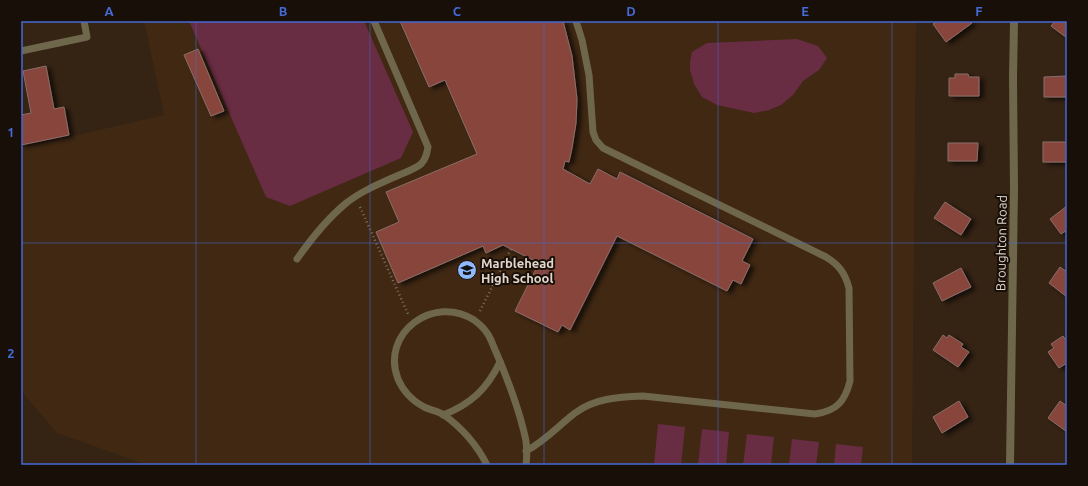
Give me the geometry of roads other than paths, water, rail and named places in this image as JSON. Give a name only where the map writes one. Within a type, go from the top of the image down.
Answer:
[{"type":"street","name":"Broughton Road","points":[[1010,465],[1014,189],[1014,21]]},
{"type":"lane","points":[[21,51],[87,37],[84,21]]},
{"type":"lane","points":[[297,259],[309,241],[325,223],[356,196],[421,164],[427,156],[428,147],[374,21]]},
{"type":"lane","points":[[526,451],[538,445],[576,413],[590,404],[602,400],[643,396],[815,414],[826,413],[834,409],[847,392],[850,381],[849,288],[846,277],[841,269],[826,257],[603,148],[596,140],[593,132],[589,75],[582,40],[576,21]]},
{"type":"lane","points":[[487,465],[470,438],[443,415],[424,407],[409,396],[398,379],[395,365],[396,350],[402,335],[412,324],[426,314],[444,311],[460,313],[475,320],[487,333],[500,362],[519,414],[526,442],[526,465]]},
{"type":"lane","points":[[443,415],[455,410],[477,395],[487,385],[500,362]]},
{"type":"place","name":"Marblehead High School","points":[[467,270]]}]
